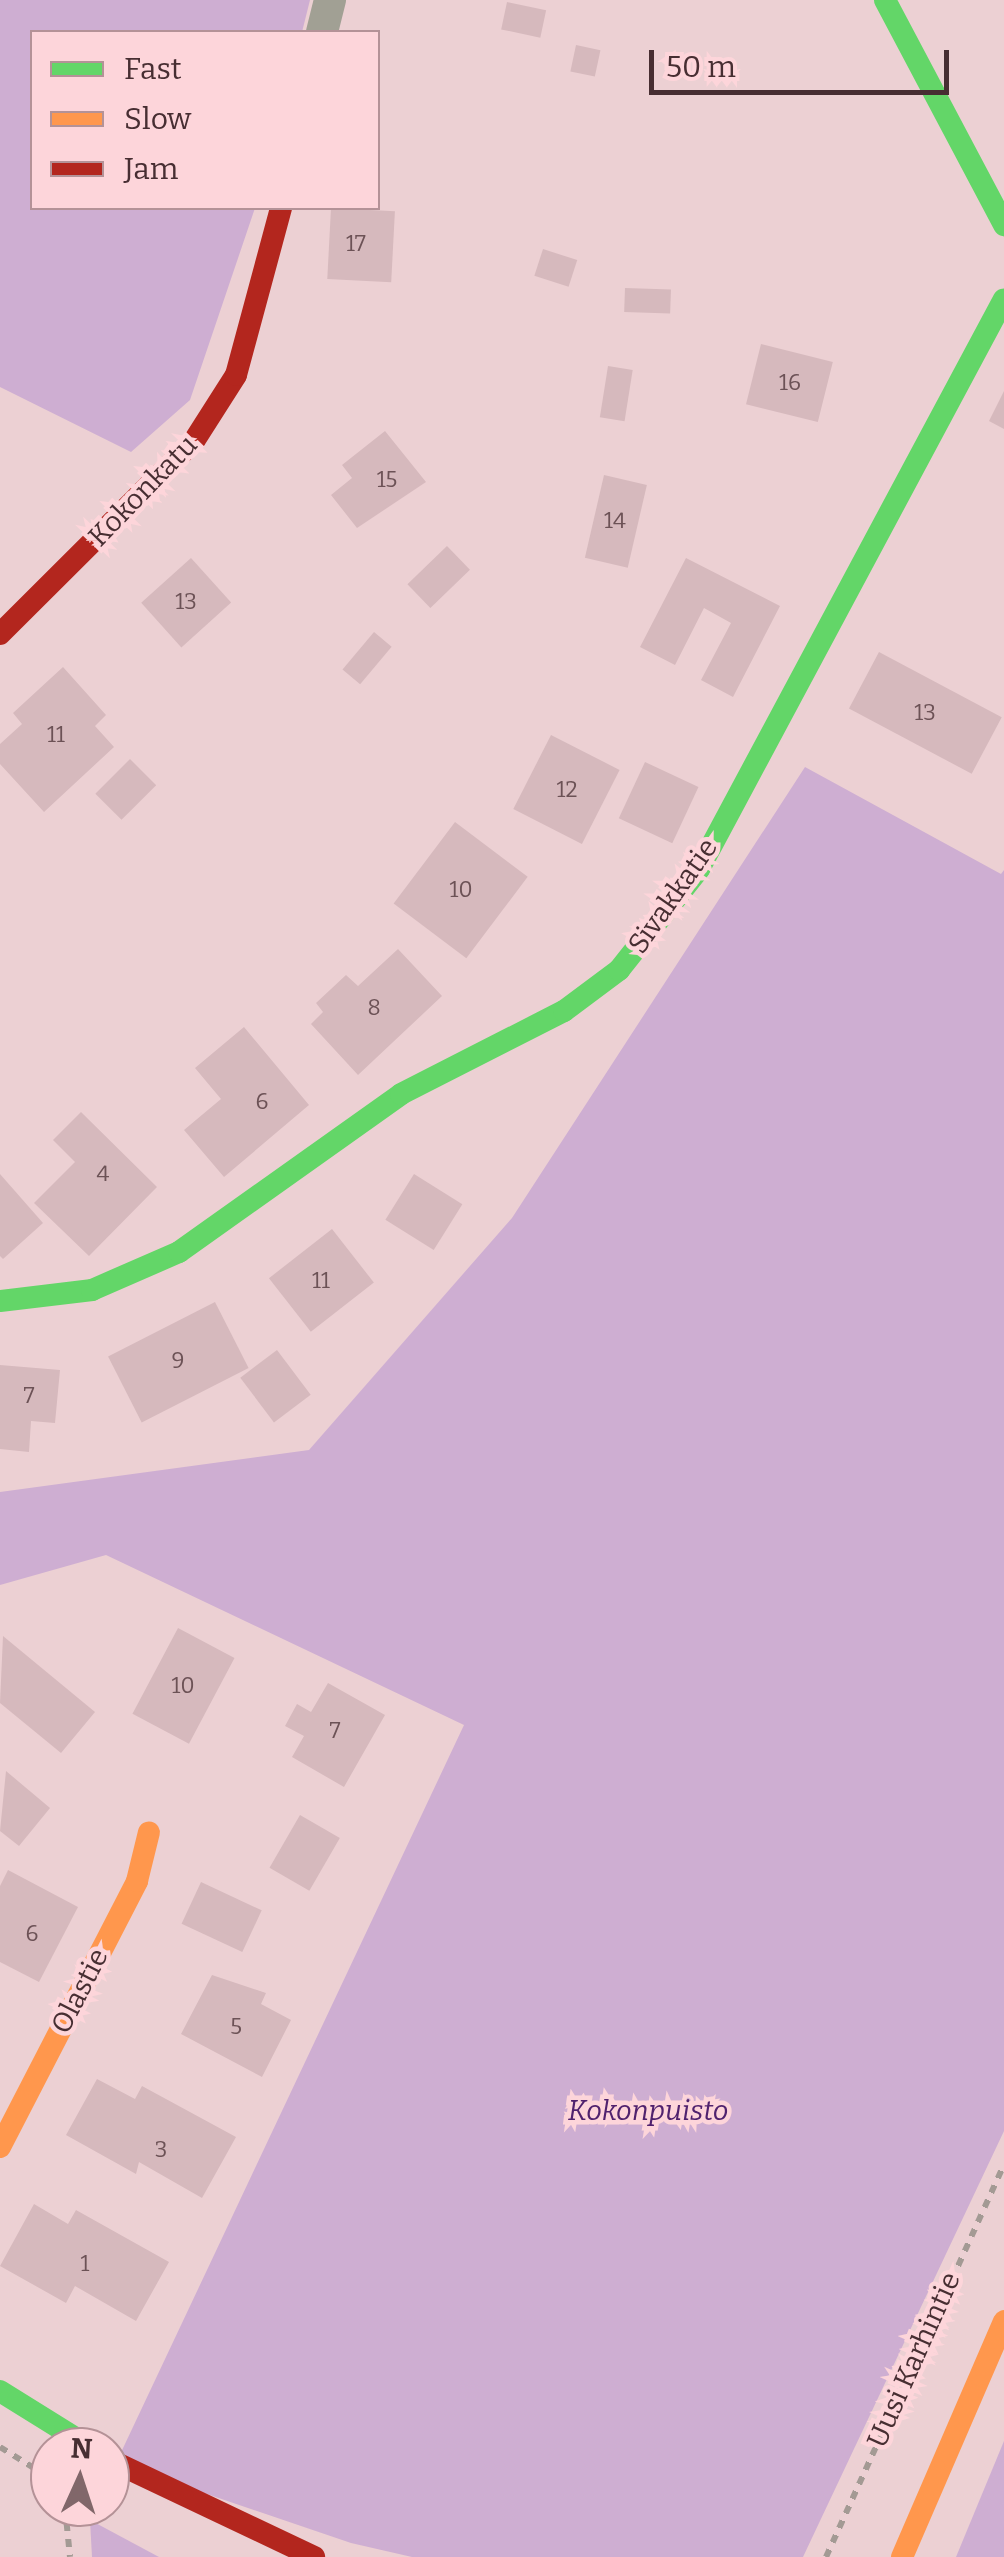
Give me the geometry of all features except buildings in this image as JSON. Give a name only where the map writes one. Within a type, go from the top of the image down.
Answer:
[{"type":"street","points":[[322,30],[330,0]]},
{"type":"street","points":[[885,0],[1004,225]]},
{"type":"street","name":"Kokonkatu","points":[[0,634],[194,442],[236,376],[280,210]]},
{"type":"street","name":"Sivakkatie","points":[[0,1301],[92,1290],[178,1252],[401,1094],[564,1011],[620,970],[699,870],[1004,299]]},
{"type":"street","name":"Olastie","points":[[0,2147],[138,1881],[149,1832]]},
{"type":"street","points":[[902,2557],[1004,2321]]},
{"type":"street","points":[[0,2391],[58,2427]]},
{"type":"street","points":[[130,2470],[314,2557]]},
{"type":"path","name":"Uusi Karhintie","points":[[826,2557],[1004,2164]]},
{"type":"path","points":[[0,2447],[30,2466]]},
{"type":"path","points":[[67,2527],[70,2557]]},
{"type":"green space","points":[[0,0],[310,0],[302,30],[30,30],[30,210],[254,210],[190,400],[131,452],[0,387]]},
{"type":"green space","name":"Kokonpuisto","points":[[805,767],[1001,874],[1004,870],[1004,2131],[803,2557],[412,2557],[351,2543],[130,2468],[130,2433],[464,1725],[106,1555],[0,1585],[0,1492],[309,1450],[512,1218]]},
{"type":"green space","points":[[1004,2441],[1004,2557],[956,2557]]},
{"type":"green space","points":[[90,2527],[103,2527],[159,2557],[92,2557]]},
{"type":"traffic: fast","points":[[885,0],[1004,225]]},
{"type":"traffic: fast","points":[[0,1301],[92,1290],[179,1252],[401,1094],[564,1011],[619,970],[699,869],[1004,299]]},
{"type":"traffic: fast","points":[[0,2391],[58,2427]]},
{"type":"traffic: slow","points":[[0,2147],[137,1881],[149,1832]]},
{"type":"traffic: slow","points":[[902,2557],[1004,2321]]},
{"type":"traffic: jam","points":[[0,634],[194,441],[236,375],[280,210]]},
{"type":"traffic: jam","points":[[130,2470],[314,2557]]}]
